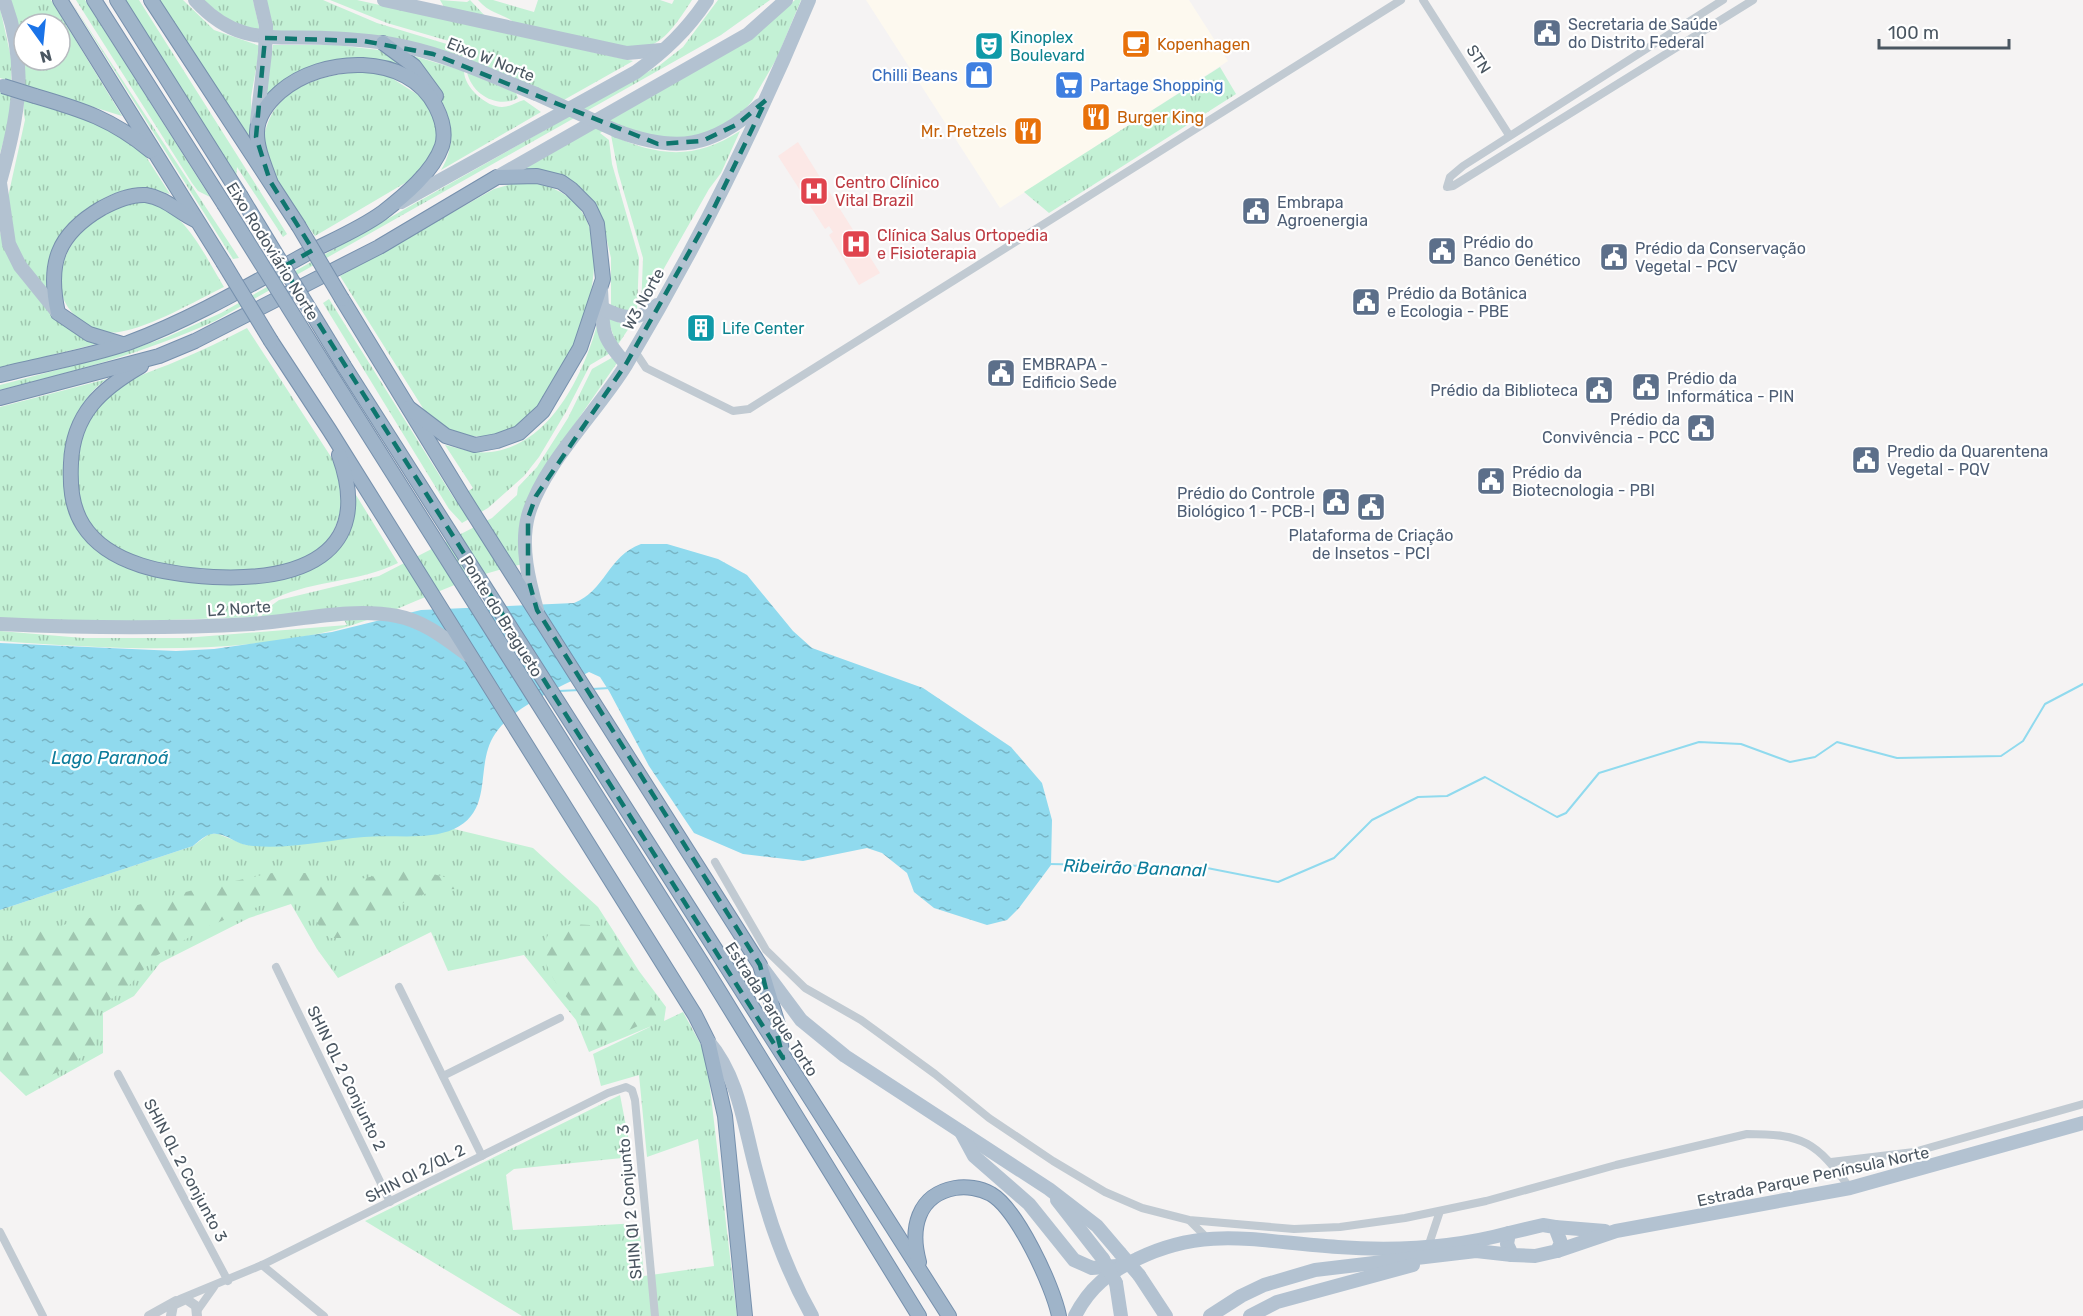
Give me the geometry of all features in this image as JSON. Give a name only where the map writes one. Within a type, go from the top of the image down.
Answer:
[{"type":"highway","points":[[60,0],[163,162],[271,341],[330,430],[394,537],[689,1005],[708,1041],[725,1116],[746,1316]]},
{"type":"highway","name":"Eixo Rodoviário Norte","points":[[94,0],[422,521]]},
{"type":"highway","name":"Eixo Rodoviário Norte","points":[[117,0],[344,366],[439,513]]},
{"type":"highway","points":[[152,0],[298,225],[463,496],[760,965],[779,1028],[783,1058]]},
{"type":"highway","points":[[0,375],[124,344],[206,309],[381,213],[427,172],[437,157],[443,137],[438,100],[423,77],[383,43]]},
{"type":"highway","points":[[270,181],[256,137],[257,122],[275,96],[298,79],[316,71],[348,65],[367,65],[400,75],[429,96],[441,116]]},
{"type":"highway","points":[[1,85],[90,113],[115,124],[163,162]]},
{"type":"highway","points":[[330,430],[345,478],[347,516],[328,550],[307,565],[270,576],[208,576],[154,569],[112,553],[83,526],[75,506],[71,482],[74,437],[83,416],[98,395],[117,380],[159,356],[228,326],[379,247],[497,177],[537,176],[561,182],[589,207],[597,224],[602,257],[601,290],[580,348],[557,389],[535,420],[519,433],[486,444],[466,443],[446,436],[409,408]]},
{"type":"highway","points":[[124,344],[89,334],[58,313],[53,285],[58,254],[73,230],[94,213],[114,202],[142,195],[163,200],[197,221]]},
{"type":"highway","points":[[0,398],[159,356]]},
{"type":"highway","name":"Ponte do Bragueto","points":[[439,513],[569,718]]},
{"type":"highway","name":"Ponte do Bragueto","points":[[422,521],[553,728]]},
{"type":"highway","name":"Estrada Parque Torto","points":[[569,718],[949,1316]]},
{"type":"highway","name":"Estrada Parque Torto","points":[[553,728],[705,968],[919,1316]]},
{"type":"highway","points":[[923,1276],[914,1241],[917,1218],[922,1206],[946,1190],[976,1188],[991,1194],[1010,1213],[1046,1278],[1059,1316]]},
{"type":"main road","points":[[4,0],[19,48],[15,120],[0,182],[9,244],[20,266],[58,313]]},
{"type":"main road","name":"Eixo W Norte","points":[[195,0],[208,15],[228,28],[252,36],[324,38],[383,43],[444,58],[536,94],[617,131],[658,144],[682,146],[702,141],[738,124],[766,100]]},
{"type":"main road","points":[[257,122],[266,26],[260,0]]},
{"type":"main road","name":"Eixo W Norte","points":[[384,0],[627,53],[647,54],[669,48]]},
{"type":"main road","points":[[381,213],[481,155],[636,72],[669,48],[692,22],[707,0]]},
{"type":"main road","points":[[497,177],[748,34],[786,0]]},
{"type":"main road","name":"W3 Norte","points":[[537,610],[528,578],[526,553],[528,518],[548,474],[626,364],[714,208],[766,100],[809,0]]},
{"type":"main road","points":[[601,290],[604,337],[626,364]]},
{"type":"main road","points":[[602,308],[623,318],[637,317],[651,310],[662,300]]},
{"type":"main road","name":"L2 Norte","points":[[0,624],[145,628],[350,615],[398,616],[436,632],[468,655]]},
{"type":"main road","points":[[760,965],[801,1020],[824,1040],[863,1069],[1049,1189],[1096,1226],[1122,1259],[1139,1275],[1166,1316]]},
{"type":"main road","points":[[708,1041],[720,1057],[732,1084],[778,1244],[795,1286],[812,1316]]},
{"type":"main road","name":"Estrada Parque Península Norte","points":[[1512,1255],[1534,1256],[1557,1251],[1616,1231],[1850,1188],[2083,1123]]},
{"type":"main road","points":[[960,1131],[974,1156],[1029,1204],[1074,1260],[1092,1268],[1180,1242],[1206,1237],[1339,1247],[1428,1247],[1483,1240],[1509,1233],[1507,1244],[1512,1255]]},
{"type":"main road","points":[[1049,1189],[1103,1259],[1116,1283],[1121,1316]]},
{"type":"main road","name":"Estrada Parque Península Norte","points":[[1509,1233],[1534,1226],[1616,1231]]},
{"type":"main road","points":[[1555,1227],[1562,1238],[1557,1251]]},
{"type":"main road","points":[[1210,1316],[1241,1296],[1288,1276],[1343,1266],[1476,1251],[1512,1255]]},
{"type":"main road","points":[[1250,1316],[1277,1302],[1444,1255]]},
{"type":"main road","points":[[1075,1316],[1091,1290],[1122,1259]]},
{"type":"street","points":[[626,364],[646,368],[733,411],[749,409],[1401,0]]},
{"type":"street","name":"STN","points":[[1423,0],[1509,135]]},
{"type":"street","points":[[1724,0],[1509,135],[1455,172],[1447,181],[1447,187],[1453,186],[1579,110],[1753,0]]},
{"type":"street","points":[[634,350],[646,368]]},
{"type":"street","points":[[715,862],[766,950],[805,988],[861,1020],[935,1074],[989,1118],[1053,1161],[1105,1192],[1142,1208],[1189,1220],[1305,1229],[1340,1227],[1440,1212],[1747,1134],[1778,1134],[1800,1138],[1831,1162],[1850,1188]]},
{"type":"street","name":"SHIN QL 2 Conjunto 2","points":[[276,967],[390,1202]]},
{"type":"street","points":[[399,987],[482,1156]]},
{"type":"street","points":[[443,1076],[560,1018]]},
{"type":"street","name":"SHIN QL 2 Conjunto 3","points":[[118,1074],[228,1281]]},
{"type":"street","name":"SHIN QI 2/QL 2","points":[[149,1316],[178,1300],[262,1266],[608,1093],[622,1087],[628,1088]]},
{"type":"street","name":"SHIN QI 2 Conjunto 3","points":[[628,1088],[635,1100],[655,1316]]},
{"type":"street","points":[[1831,1162],[1914,1152],[2083,1104]]},
{"type":"street","points":[[2031,1120],[2036,1136]]},
{"type":"street","points":[[1428,1247],[1440,1212]]},
{"type":"street","points":[[1189,1220],[1206,1237]]},
{"type":"street","points":[[0,1232],[43,1316]]},
{"type":"street","points":[[262,1266],[324,1316]]},
{"type":"street","points":[[198,1314],[214,1286]]},
{"type":"street","points":[[171,1316],[171,1310],[178,1300],[192,1301],[198,1314]]},
{"type":"highlighted area","points":[[265,38],[364,41],[433,54],[658,144],[702,141],[738,124],[766,100],[714,208],[626,364],[536,496],[528,518],[528,578],[537,610],[760,965],[783,1058],[283,267],[313,250],[270,181],[256,137]]},
{"type":"shaded area","name":"Partage Shopping","points":[[866,0],[1189,0],[1228,61],[1000,208]]},
{"type":"shaded area","name":"Centro Clínico Vital Brazil","points":[[798,142],[880,273],[859,285],[829,235],[833,232],[829,226],[825,229],[778,156]]},
{"type":"green space","points":[[11,0],[51,0],[58,12],[14,12]]},
{"type":"green space","points":[[70,0],[239,258],[233,259]]},
{"type":"green space","points":[[76,0],[85,0],[210,197],[198,191],[192,183]]},
{"type":"green space","points":[[124,0],[139,0],[287,234],[283,237],[237,167],[236,178]]},
{"type":"green space","points":[[159,0],[183,0],[214,30],[260,46],[251,97],[253,150]]},
{"type":"green space","points":[[199,0],[253,0],[260,31],[223,19]]},
{"type":"green space","points":[[266,0],[323,0],[377,23],[460,48],[467,52],[467,58],[439,49],[272,31]]},
{"type":"green space","points":[[330,0],[357,0],[633,61],[562,101],[470,60],[471,51],[466,46],[387,23]]},
{"type":"green space","points":[[440,0],[467,2],[470,0],[486,17],[444,7]]},
{"type":"green space","points":[[478,0],[493,0],[534,12],[538,0],[660,0],[672,4],[674,0],[692,0],[673,27],[655,43],[648,46],[619,47],[517,25],[488,9]]},
{"type":"green space","points":[[718,0],[770,0],[721,35],[215,321],[136,352],[0,390],[0,385],[125,352],[167,337],[221,313],[660,65],[683,47]]},
{"type":"green space","points":[[795,0],[801,0],[777,58],[752,101],[740,115],[700,137],[663,141],[614,124],[600,133],[609,140],[612,164],[639,258],[637,312],[630,314],[611,306],[611,258],[602,219],[537,169],[510,174],[756,34]]},
{"type":"green space","points":[[0,8],[12,62],[11,81],[0,78]]},
{"type":"green space","points":[[72,34],[122,116],[36,89],[35,101],[101,121],[143,152],[170,194],[134,188],[100,201],[83,212],[57,241],[46,276],[49,294],[15,250],[8,197],[25,120],[23,105],[24,72],[72,72]]},
{"type":"green space","points":[[273,45],[336,45],[379,50],[412,71],[357,60],[329,61],[316,64],[303,71],[264,104]]},
{"type":"green space","points":[[407,54],[464,71],[472,89],[489,104],[505,107],[524,100],[541,112],[441,170],[448,154],[451,138],[450,123],[438,93]]},
{"type":"green space","points":[[1220,67],[1236,94],[1049,213],[1024,192]]},
{"type":"green space","points":[[368,72],[390,77],[426,100],[436,118],[438,145],[422,173],[315,236],[278,182],[267,159],[264,140],[269,120],[276,107],[286,97],[311,82],[340,74]]},
{"type":"green space","points":[[467,72],[516,93],[518,98],[502,102],[487,98],[474,87]]},
{"type":"green space","points":[[0,91],[12,94],[9,122],[0,153]]},
{"type":"green space","points":[[740,131],[721,173],[709,189],[641,309],[643,258],[618,172],[611,135],[645,148],[677,152],[708,147]]},
{"type":"green space","points":[[519,182],[553,189],[576,204],[589,226],[594,253],[592,283],[586,313],[564,368],[537,412],[514,432],[467,436],[441,426],[426,413],[340,276],[494,189]]},
{"type":"green space","points":[[143,200],[158,205],[182,222],[224,287],[145,325],[106,332],[85,323],[69,309],[62,293],[61,275],[66,257],[75,240],[104,212],[121,204]]},
{"type":"green space","points":[[0,232],[21,270],[43,301],[74,333],[100,343],[0,368]]},
{"type":"green space","points":[[329,299],[455,500],[473,488],[445,445],[474,452],[491,452],[512,446],[531,436],[548,421],[574,383],[598,321],[612,352],[590,365],[567,410],[539,457],[524,476],[488,508],[462,523],[449,509],[323,303]]},
{"type":"green space","points":[[607,317],[620,323],[633,322],[617,346]]},
{"type":"green space","points":[[247,328],[335,463],[341,492],[341,507],[332,533],[313,554],[297,563],[256,569],[207,570],[155,564],[111,546],[90,525],[79,494],[80,449],[88,421],[98,405],[121,385]]},
{"type":"green space","points":[[615,356],[619,360],[543,470],[523,564],[470,579],[351,625],[294,638],[253,644],[168,648],[0,641],[0,631],[83,638],[184,638],[347,625],[338,609],[261,617],[264,611],[279,600],[379,576],[492,518],[517,495],[518,487],[537,467],[568,418],[592,369]]},
{"type":"green space","points":[[107,379],[85,400],[77,414],[66,444],[63,475],[67,497],[96,548],[167,572],[209,583],[254,583],[280,579],[314,568],[339,548],[354,516],[356,495],[398,563],[368,574],[291,592],[270,601],[257,617],[110,622],[0,618],[0,407]]},
{"type":"green space","points":[[454,829],[533,848],[598,907],[639,971],[666,1007],[664,1021],[683,1012],[706,1054],[737,1316],[522,1316],[365,1221],[620,1095],[632,1157],[514,1169],[506,1175],[513,1230],[639,1223],[644,1276],[714,1266],[698,1139],[647,1157],[639,1075],[601,1086],[593,1054],[654,1025],[589,1052],[576,1020],[524,955],[448,971],[431,932],[338,978],[317,949],[291,904],[249,918],[160,963],[134,996],[103,1013],[103,1053],[26,1096],[0,1071],[0,910],[193,846],[209,834],[218,834],[246,845],[367,836],[429,835]]},
{"type":"green space","points":[[411,868],[448,878],[456,889],[440,890],[410,899],[341,938],[331,938],[322,933],[308,901],[277,899],[209,926],[156,956],[126,989],[96,1009],[96,1047],[59,1072],[39,1078],[17,1078],[0,1056],[0,942],[197,889],[272,873],[313,873],[333,885]]},
{"type":"green space","points":[[570,924],[590,925],[614,940],[662,1012],[627,1031],[608,1034],[590,1027],[555,981],[541,949],[550,931]]},
{"type":"water","name":"Lago Paranoá","points":[[641,544],[667,544],[718,559],[747,575],[793,631],[812,648],[923,688],[1011,747],[1042,783],[1052,820],[1051,865],[1019,908],[1007,920],[987,925],[934,908],[914,892],[907,873],[882,853],[867,848],[803,861],[743,854],[694,833],[649,766],[600,677],[589,672],[538,698],[503,724],[489,746],[475,810],[467,821],[454,829],[433,835],[375,836],[275,847],[246,845],[221,835],[212,834],[193,846],[0,910],[0,643],[176,651],[214,649],[332,632],[421,610],[574,603],[593,590],[613,565],[630,549]]},
{"type":"waterway","name":"Ribeirão Bananal","points":[[1049,864],[1202,867],[1278,882],[1334,858],[1372,820],[1418,797],[1447,796],[1485,777],[1557,817],[1566,813],[1599,773],[1699,742],[1741,744],[1790,762],[1815,757],[1837,742],[1897,758],[2001,756],[2023,741],[2045,704],[2083,684]]},
{"type":"waterway","points":[[592,689],[610,688]]},
{"type":"waterway","points":[[559,691],[580,690]]},
{"type":"place","name":"Secretaria de Saúde do Distrito Federal","points":[[1547,33]]},
{"type":"place","name":"Kopenhagen","points":[[1136,44]]},
{"type":"place","name":"Kinoplex Boulevard","points":[[989,46]]},
{"type":"place","name":"Chilli Beans","points":[[979,75]]},
{"type":"place","name":"Partage Shopping","points":[[1069,85]]},
{"type":"place","name":"Burger King","points":[[1096,117]]},
{"type":"place","name":"Mr. Pretzels","points":[[1028,131]]},
{"type":"place","name":"Centro Clínico Vital Brazil","points":[[814,191]]},
{"type":"place","name":"Embrapa Agroenergia","points":[[1256,211]]},
{"type":"place","name":"Clínica Salus Ortopedia e Fisioterapia","points":[[856,244]]},
{"type":"place","name":"Prédio do Banco Genético","points":[[1442,251]]},
{"type":"place","name":"Prédio da Conservação Vegetal - PCV","points":[[1614,257]]},
{"type":"place","name":"Prédio da Botânica e Ecologia - PBE","points":[[1366,302]]},
{"type":"place","name":"Life Center","points":[[701,328]]},
{"type":"place","name":"EMBRAPA - Edificio Sede","points":[[1001,373]]},
{"type":"place","name":"Prédio da Informática - PIN","points":[[1646,387]]},
{"type":"place","name":"Prédio da Biblioteca","points":[[1599,390]]},
{"type":"place","name":"Prédio da Convivência - PCC","points":[[1701,428]]},
{"type":"place","name":"Predio da Quarentena Vegetal - PQV","points":[[1866,460]]},
{"type":"place","name":"Prédio da Biotecnologia - PBI","points":[[1491,481]]},
{"type":"place","name":"Prédio do Controle Biológico 1 - PCB-I","points":[[1336,502]]},
{"type":"place","name":"Plataforma de Criação de Insetos - PCI","points":[[1371,507]]}]
